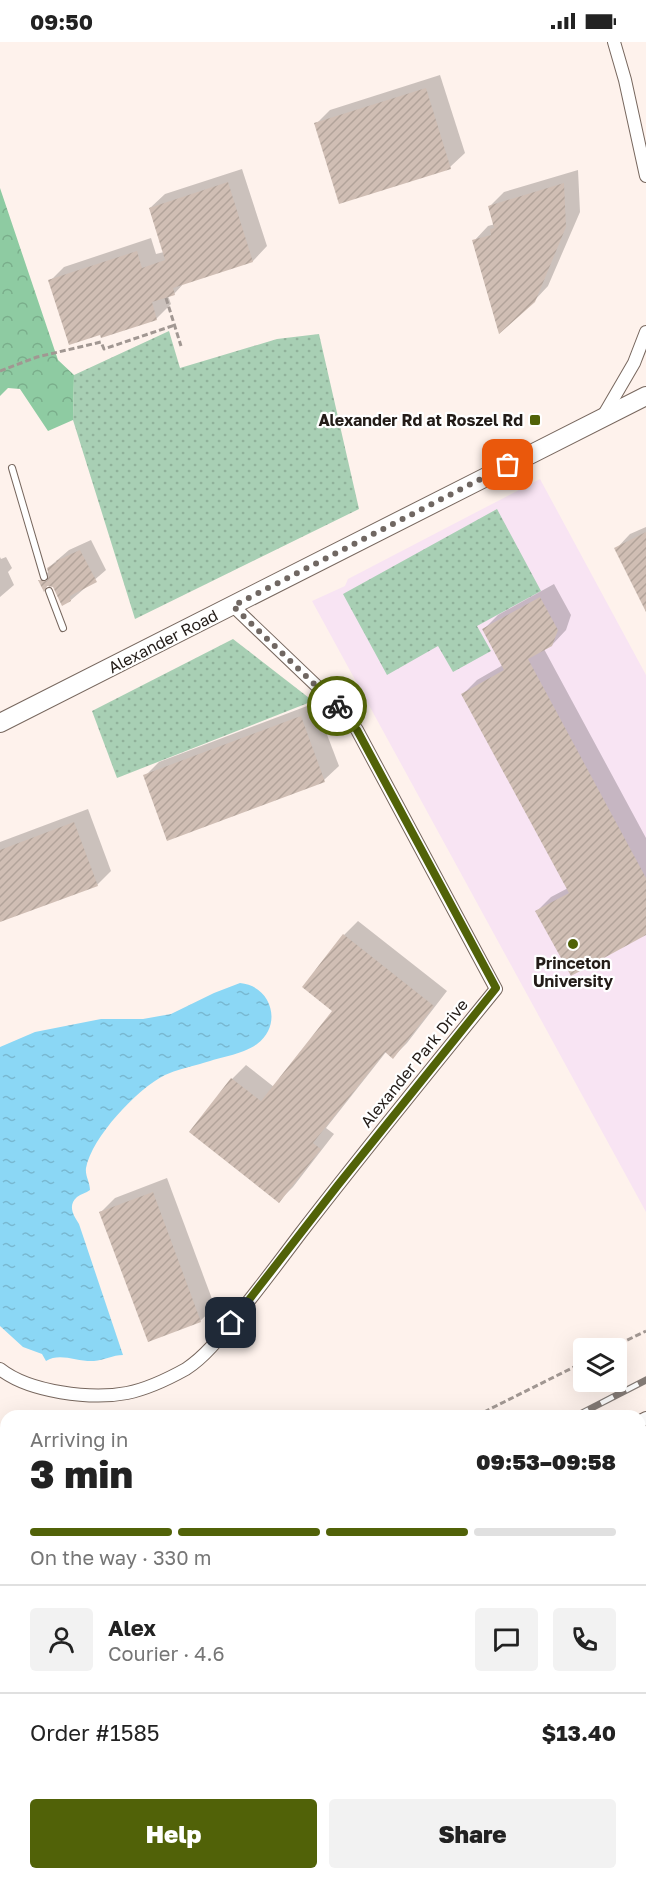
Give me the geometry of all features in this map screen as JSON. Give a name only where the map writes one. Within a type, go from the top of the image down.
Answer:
[{"type":"street","points":[[614,42],[625,80],[646,176]]},
{"type":"street","points":[[602,418],[634,363],[646,332]]},
{"type":"street","name":"Alexander Road","points":[[0,723],[646,396]]},
{"type":"street","name":"Alexander Park Drive","points":[[0,1369],[9,1376],[54,1390],[105,1395],[128,1393],[151,1385],[186,1368],[203,1355],[218,1340],[338,1185],[496,988],[357,730],[345,713],[233,606]]},
{"type":"lane","points":[[12,468],[44,578]]},
{"type":"lane","points":[[49,591],[63,628]]},
{"type":"path","points":[[166,298],[181,346]]},
{"type":"path","points":[[0,371],[37,357],[101,342],[104,349],[175,326]]},
{"type":"path","points":[[627,1340],[646,1331]]},
{"type":"path","points":[[488,1410],[573,1368]]},
{"type":"shaded area","name":"Princeton University","points":[[540,479],[646,675],[646,1212],[312,601],[345,586],[348,579]]},
{"type":"green space","points":[[0,188],[58,360],[74,375],[73,420],[48,431],[20,389],[8,388],[0,396]]},
{"type":"green space","points":[[169,331],[180,368],[277,339],[319,334],[359,509],[135,619],[73,420],[74,375]]},
{"type":"green space","points":[[497,509],[541,591],[477,626],[491,651],[453,672],[438,646],[387,675],[343,594]]},
{"type":"green space","points":[[233,639],[313,701],[117,778],[92,711]]},
{"type":"water","points":[[240,983],[260,991],[266,999],[271,1017],[270,1027],[265,1036],[252,1047],[230,1056],[165,1075],[129,1102],[106,1129],[90,1156],[86,1174],[90,1190],[77,1197],[72,1204],[72,1211],[79,1224],[123,1355],[94,1361],[57,1357],[46,1361],[42,1354],[23,1347],[0,1326],[0,1047],[35,1032],[101,1019],[143,1019],[171,1014]]},
{"type":"building","points":[[426,88],[451,169],[339,204],[314,123]]},
{"type":"building","points":[[228,182],[253,262],[173,288],[175,295],[152,302],[157,320],[101,338],[100,335],[69,345],[48,280],[137,251],[142,268],[165,260],[149,208]]},
{"type":"building","points":[[564,183],[566,227],[535,302],[499,334],[472,240],[491,235],[490,229],[494,228],[488,206]]},
{"type":"building","points":[[646,532],[646,612],[614,548]]},
{"type":"building","points":[[80,550],[97,582],[70,596],[71,601],[62,606],[53,587],[47,586],[44,592],[38,580],[47,581],[49,576],[47,568],[56,561]]},
{"type":"building","points":[[540,597],[558,630],[552,646],[528,659],[646,878],[646,935],[571,976],[535,911],[569,893],[461,694],[504,670],[482,629]]},
{"type":"building","points":[[301,716],[325,782],[167,841],[143,775]]},
{"type":"building","points":[[74,822],[98,886],[0,922],[0,850]]},
{"type":"building","points":[[343,934],[434,1006],[393,1059],[385,1052],[313,1143],[321,1149],[279,1203],[189,1132],[231,1078],[261,1101],[332,1011],[302,987]]},
{"type":"building","points":[[153,1192],[201,1322],[148,1342],[99,1212]]},
{"type":"railway","points":[[588,1410],[646,1380]]},
{"type":"way so far","points":[[337,706],[233,606],[508,465]]},
{"type":"place","name":"Alexander Rd at Roszel Rd","points":[[535,420]]},
{"type":"place","name":"Princeton University","points":[[573,944]]},
{"type":"route","points":[[231,1323],[496,988],[357,730],[337,706]]}]
